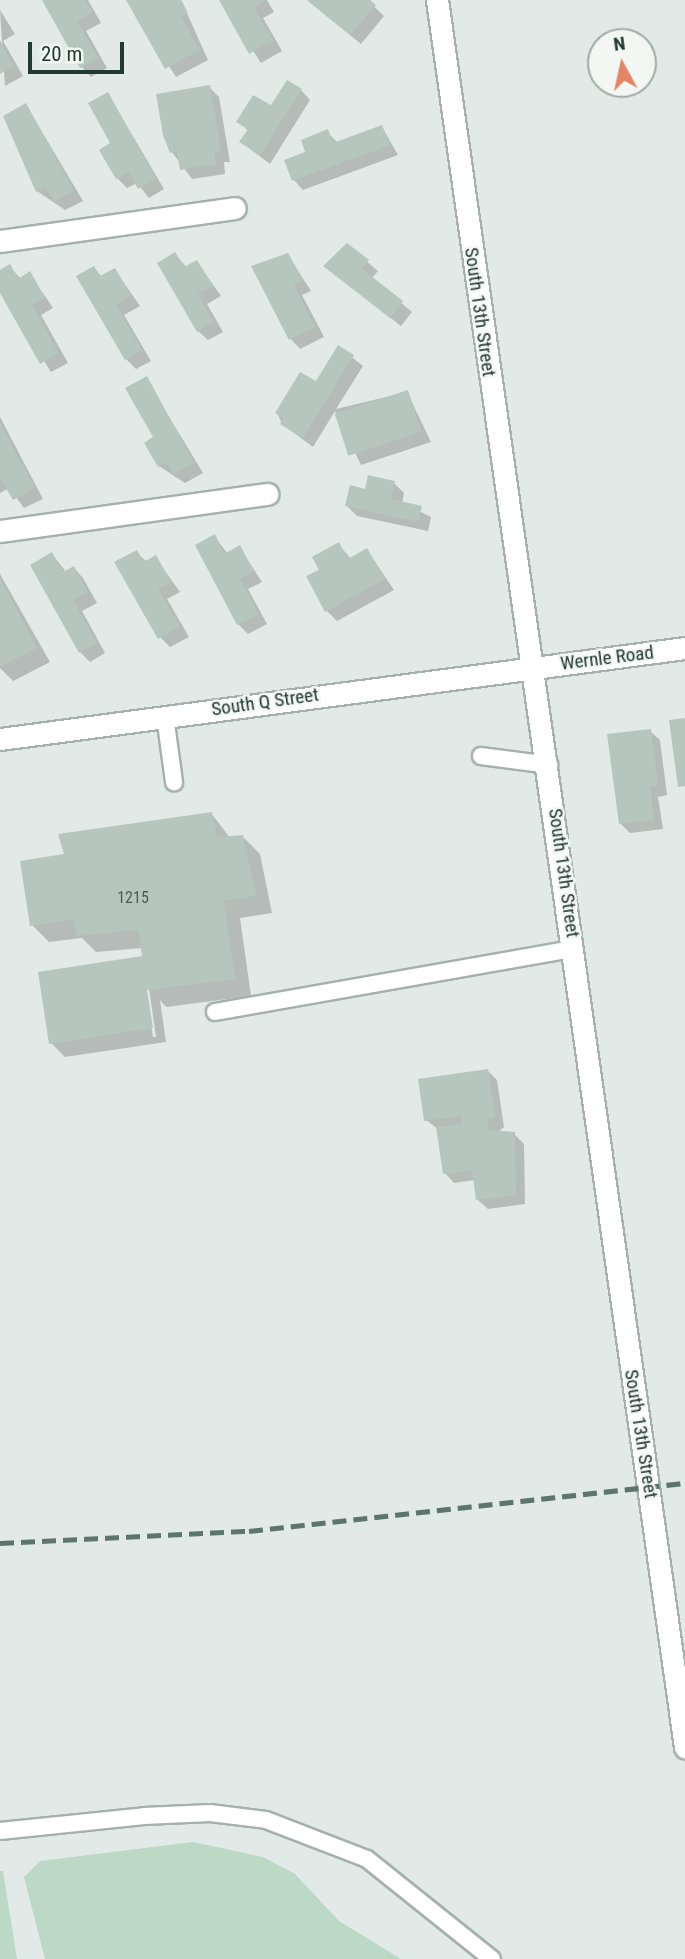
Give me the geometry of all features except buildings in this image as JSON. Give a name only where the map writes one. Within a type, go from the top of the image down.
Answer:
[{"type":"street","name":"South 13th Street","points":[[437,0],[530,666],[549,765],[685,1747]]},
{"type":"street","points":[[0,240],[234,208]]},
{"type":"street","points":[[0,531],[267,494]]},
{"type":"street","name":"Wernle Road","points":[[530,666],[685,648]]},
{"type":"street","name":"South Q Street","points":[[0,738],[530,666]]},
{"type":"lane","points":[[164,716],[174,782]]},
{"type":"lane","points":[[481,756],[549,765]]},
{"type":"lane","points":[[215,1012],[574,949]]},
{"type":"lane","points":[[0,1831],[144,1816],[211,1813],[266,1820],[367,1859],[492,1959]]},
{"type":"green space","points":[[193,1842],[263,1857],[295,1874],[339,1921],[401,1959],[45,1959],[24,1877],[40,1861]]},
{"type":"green space","points":[[0,1871],[3,1871],[17,1959],[0,1959]]},
{"type":"railway","points":[[0,1543],[249,1531],[685,1483]]}]
